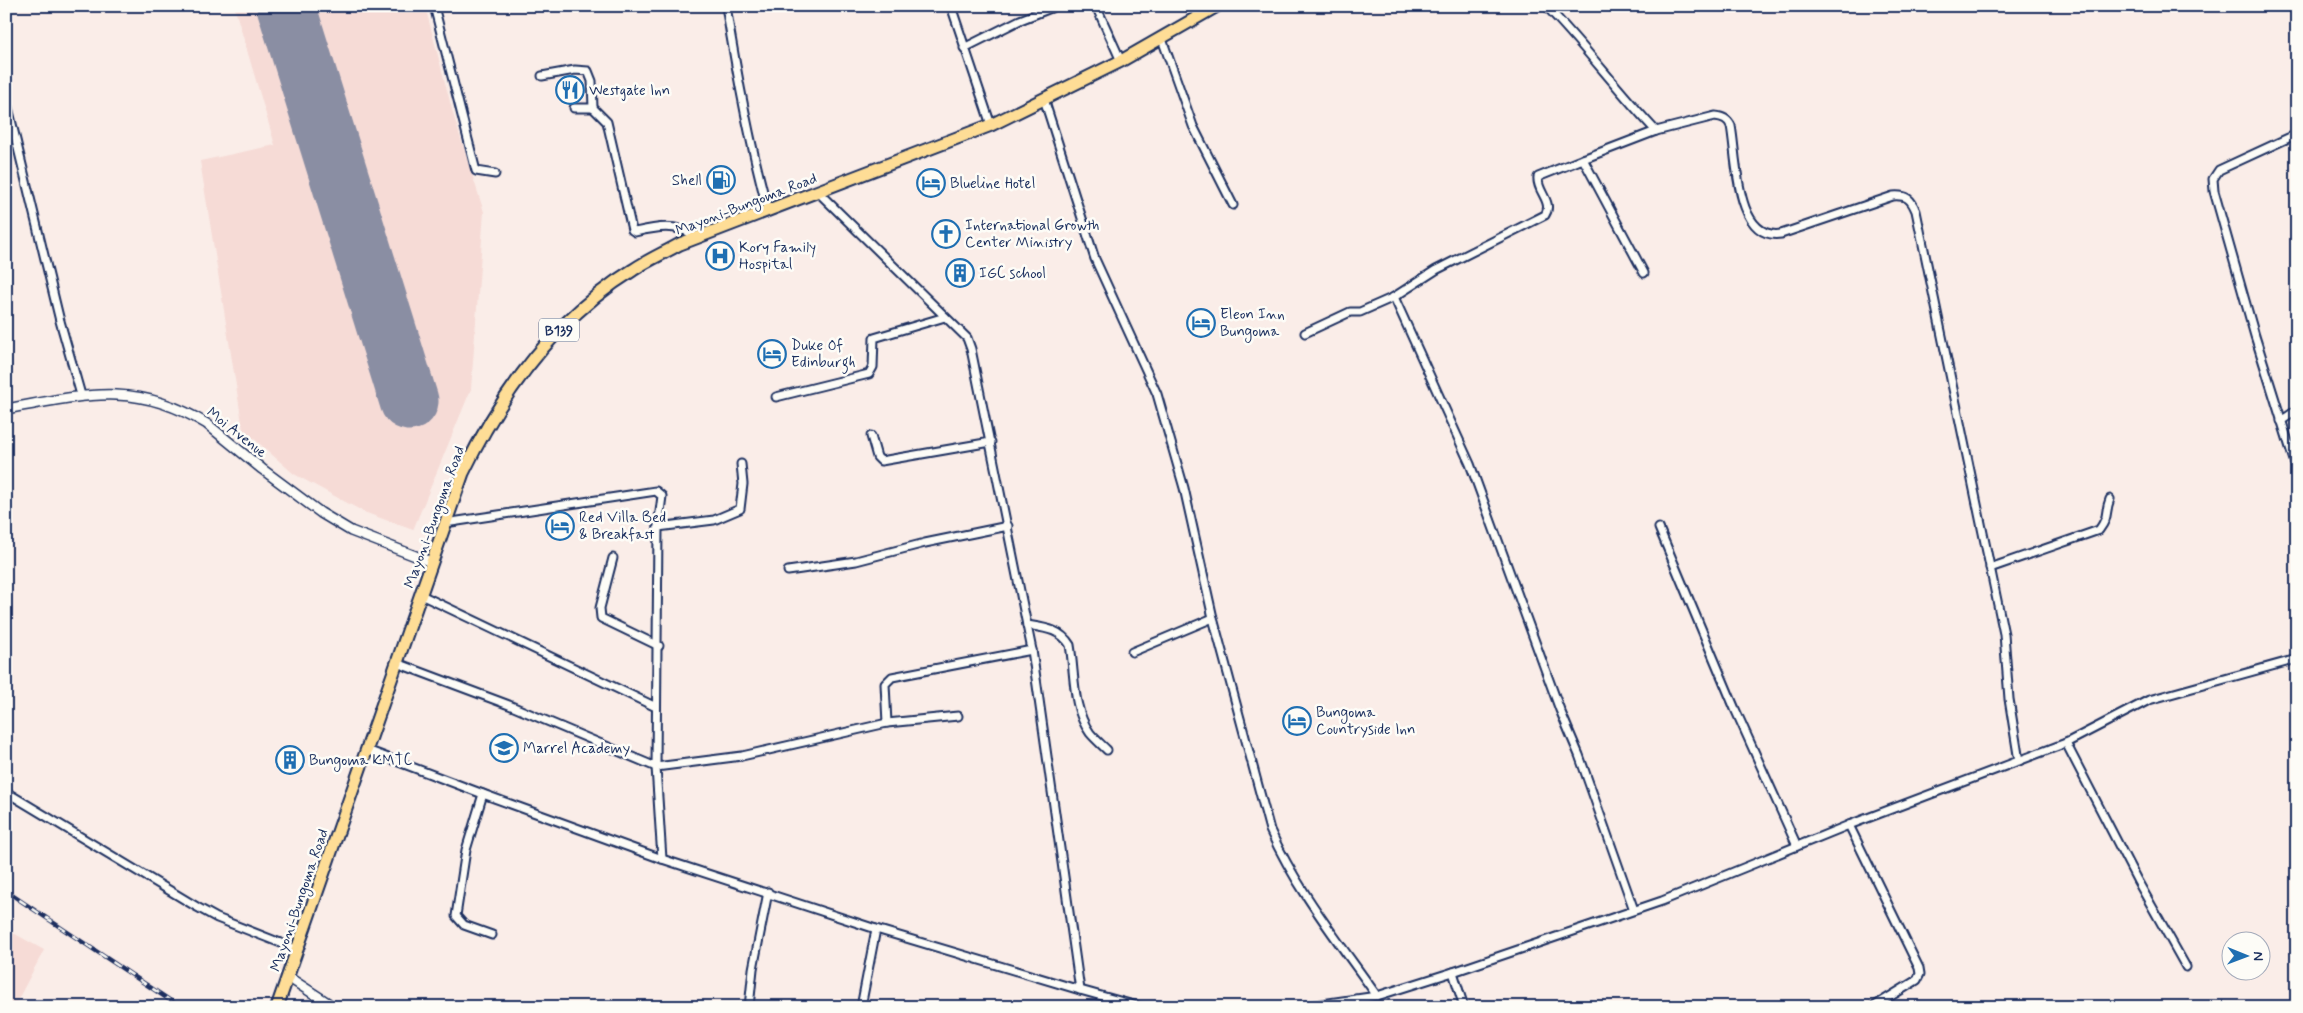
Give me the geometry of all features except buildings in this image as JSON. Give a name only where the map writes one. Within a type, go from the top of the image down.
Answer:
[{"type":"main road","name":"Mayoni-Bungoma Road","points":[[277,1007],[463,473],[483,431],[530,362],[557,332],[594,298],[632,270],[696,236],[768,212],[991,125],[1121,61],[1218,6]]},
{"type":"street","points":[[434,6],[476,171],[494,174]]},
{"type":"street","points":[[726,6],[737,80],[768,212]]},
{"type":"street","points":[[951,6],[991,125]]},
{"type":"street","points":[[964,48],[1020,20],[1056,6]]},
{"type":"street","points":[[1096,6],[1121,61]]},
{"type":"street","points":[[1546,6],[1587,50],[1630,104],[1656,132]]},
{"type":"street","points":[[1162,39],[1193,126],[1233,205]]},
{"type":"street","points":[[542,76],[574,70],[588,71],[592,81],[593,108]]},
{"type":"street","points":[[6,99],[60,321],[81,395]]},
{"type":"street","points":[[1044,99],[1095,259],[1157,394],[1184,488],[1213,618],[1270,830],[1282,857],[1301,889],[1377,996]]},
{"type":"street","points":[[574,108],[593,108],[608,122],[632,230],[635,232],[657,227],[673,226],[686,230],[696,236]]},
{"type":"street","points":[[1305,333],[1350,312],[1360,312],[1394,297],[1436,270],[1545,215],[1548,206],[1539,186],[1538,177],[1656,132],[1716,116],[1729,121],[1744,207],[1758,230],[1771,236],[1893,196],[1904,195],[1911,200],[1916,211],[2004,634],[2009,699],[2019,761]]},
{"type":"street","points":[[2297,134],[2219,170],[2213,180],[2232,254],[2297,470]]},
{"type":"street","points":[[1583,159],[1644,273]]},
{"type":"street","points":[[818,192],[967,338],[971,349],[1032,650],[1080,990]]},
{"type":"street","points":[[1394,297],[1470,464],[1560,710],[1579,755],[1634,910]]},
{"type":"street","points":[[776,397],[869,374],[873,367],[874,338],[945,316]]},
{"type":"street","name":"Moi Avenue","points":[[6,409],[81,395],[123,394],[143,397],[192,415],[207,424],[262,469],[321,512],[351,531],[431,562]]},
{"type":"street","points":[[2282,421],[2297,410]]},
{"type":"street","points":[[871,436],[877,457],[881,461],[991,442]]},
{"type":"street","points":[[658,527],[714,520],[740,509],[744,484],[740,464]]},
{"type":"street","points":[[445,523],[656,491],[662,496],[658,527],[659,646],[656,707],[656,767],[662,859]]},
{"type":"street","points":[[1990,568],[2099,530],[2107,519],[2107,507],[2110,499]]},
{"type":"street","points":[[788,571],[856,561],[925,543],[1008,526]]},
{"type":"street","points":[[1659,528],[1735,709],[1797,846]]},
{"type":"street","points":[[613,558],[600,608],[601,618],[659,646]]},
{"type":"street","points":[[421,595],[656,707]]},
{"type":"street","points":[[1132,652],[1213,618]]},
{"type":"street","points":[[1027,625],[1051,629],[1066,639],[1070,645],[1079,710],[1090,732],[1107,750]]},
{"type":"street","points":[[887,723],[885,684],[892,677],[1032,650]]},
{"type":"street","points":[[1301,1007],[1356,1003],[1662,901],[1849,825],[2066,743],[2149,700],[2297,659]]},
{"type":"street","points":[[397,663],[509,705],[656,767],[742,756],[887,723],[958,716]]},
{"type":"street","points":[[2066,743],[2137,880],[2186,967]]},
{"type":"street","points":[[367,750],[662,859],[768,892],[876,929],[1141,1007]]},
{"type":"street","points":[[6,792],[217,918],[296,949]]},
{"type":"street","points":[[483,794],[466,850],[456,916],[464,926],[492,935]]},
{"type":"street","points":[[1849,825],[1920,974],[1918,980],[1873,1007]]},
{"type":"street","points":[[748,1007],[753,969],[768,892]]},
{"type":"street","points":[[861,1007],[876,929]]},
{"type":"street","points":[[1453,972],[1464,1007]]},
{"type":"street","points":[[288,977],[334,1007]]},
{"type":"shaded area","points":[[234,6],[425,6],[454,117],[484,212],[471,389],[413,530],[364,512],[294,474],[243,429],[200,161],[275,145]]},
{"type":"shaded area","points":[[6,929],[44,950],[14,1007],[6,1007]]},
{"type":"runway","points":[[286,6],[409,401]]},
{"type":"railway","points":[[6,891],[180,1007]]},
{"type":"place","name":"Westgate Inn","points":[[570,90]]},
{"type":"place","name":"Shell","points":[[721,180]]},
{"type":"place","name":"Blueline Hotel","points":[[931,183]]},
{"type":"place","name":"International Growth Center Ministry","points":[[946,234]]},
{"type":"place","name":"Kory Family Hospital","points":[[720,256]]},
{"type":"place","name":"IGC school","points":[[960,273]]},
{"type":"place","name":"Eleon Inn Bungoma","points":[[1201,323]]},
{"type":"place","name":"Duke Of Edinburgh","points":[[772,354]]},
{"type":"place","name":"Red Villa Bed & Breakfast","points":[[560,526]]},
{"type":"place","name":"Bungoma Countryside Inn","points":[[1297,721]]},
{"type":"place","name":"Marrel Academy","points":[[504,748]]},
{"type":"place","name":"Bungoma KMTC","points":[[290,760]]}]
